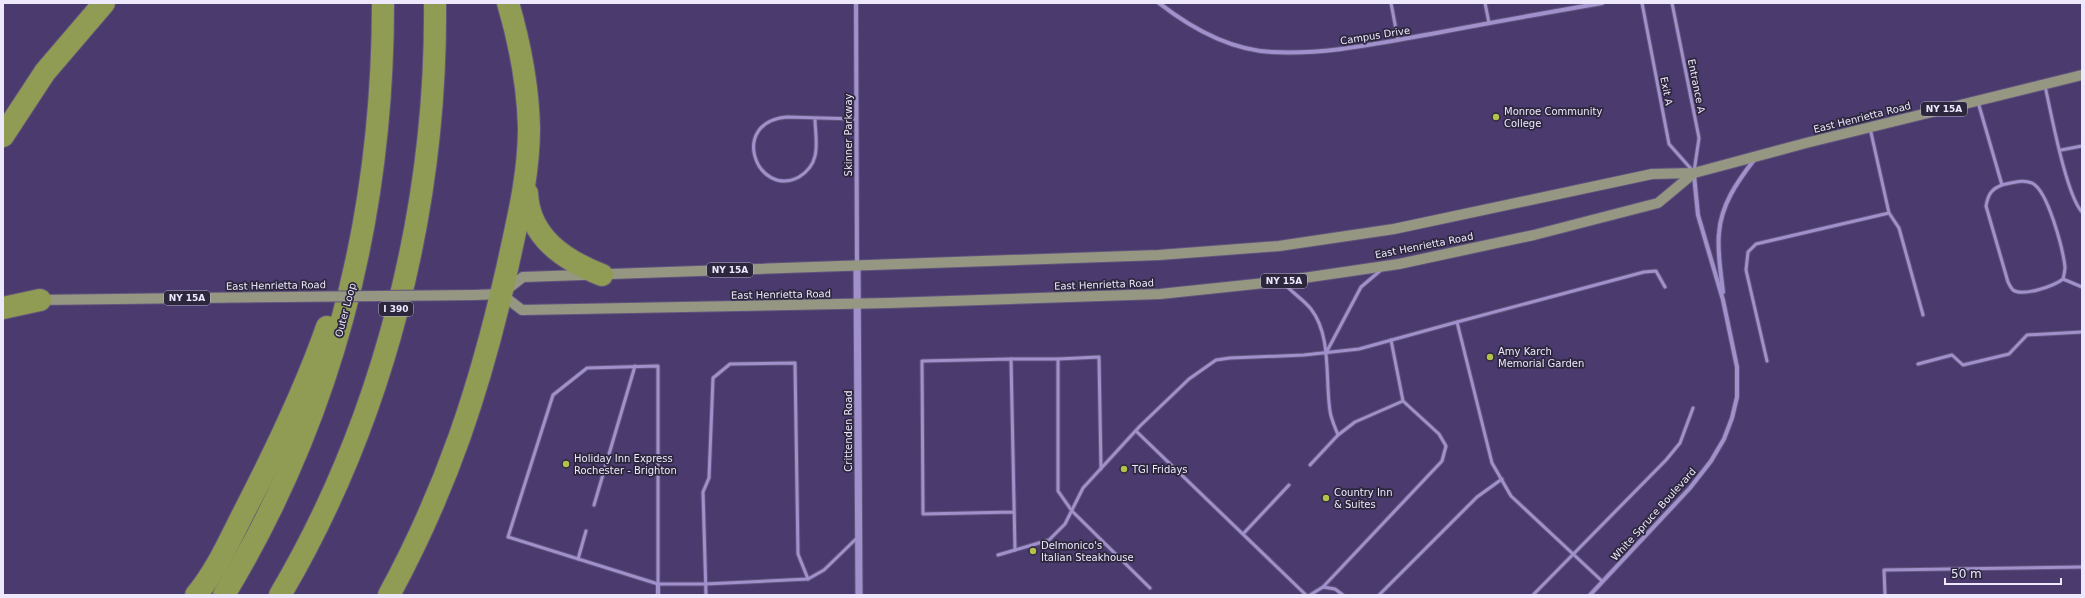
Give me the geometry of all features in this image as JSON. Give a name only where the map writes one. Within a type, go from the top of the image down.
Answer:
[{"type":"highway","points":[[3,136],[45,72],[104,3]]},
{"type":"highway","name":"Outer Loop","points":[[224,595],[256,538],[291,468],[331,362],[352,286],[365,225],[378,112],[383,3]]},
{"type":"highway","name":"I 390","points":[[280,595],[310,541],[345,462],[371,394],[400,296],[418,212],[426,155],[433,70],[435,3]]},
{"type":"highway","points":[[389,595],[425,525],[458,445],[477,387],[501,294],[519,212],[527,156],[529,129],[526,82],[518,40],[508,3]]},
{"type":"highway","points":[[196,595],[225,551],[245,509],[264,476],[294,411],[332,314],[357,223],[378,112]]},
{"type":"highway","points":[[527,156],[528,198],[536,228],[544,239],[560,254],[602,275]]},
{"type":"highway","points":[[3,308],[40,300]]},
{"type":"highway","points":[[184,595],[245,509]]},
{"type":"main road","name":"East Henrietta Road","points":[[3,301],[501,294],[523,277],[1159,255],[1279,246],[1394,229],[1652,174],[1694,173],[2082,74]]},
{"type":"main road","name":"East Henrietta Road","points":[[501,294],[522,310],[857,304],[1160,294],[1283,281],[1386,266],[1534,235],[1658,203],[1694,173]]},
{"type":"street","name":"Skinner Parkway","points":[[856,3],[857,266]]},
{"type":"street","name":"Campus Drive","points":[[1160,3],[1188,25],[1208,35],[1229,42],[1271,52],[1350,49],[1602,3]]},
{"type":"street","name":"White Spruce Boulevard","points":[[1723,300],[1719,234],[1724,209],[1731,193],[1756,157]]},
{"type":"street","name":"White Spruce Boulevard","points":[[1590,595],[1690,488],[1711,461],[1724,439],[1732,418],[1738,380],[1723,300],[1698,215],[1694,173]]},
{"type":"street","name":"Crittenden Road","points":[[857,266],[859,595]]},
{"type":"street","points":[[658,584],[658,595]]},
{"type":"lane","points":[[1391,3],[1398,40]]},
{"type":"lane","points":[[1485,3],[1489,23]]},
{"type":"lane","name":"Exit A","points":[[1642,3],[1669,144],[1694,173]]},
{"type":"lane","name":"Entrance A","points":[[1672,3],[1699,138],[1694,173]]},
{"type":"lane","points":[[2045,84],[2068,181],[2078,207],[2082,212]]},
{"type":"lane","points":[[1978,101],[2002,185]]},
{"type":"lane","points":[[815,119],[816,155],[806,172],[797,178],[787,180],[768,176],[760,169],[755,161],[753,151],[754,140],[758,130],[766,122],[781,117],[856,119]]},
{"type":"lane","points":[[1870,128],[1889,213],[1900,228],[1923,315]]},
{"type":"lane","points":[[2061,150],[2082,146]]},
{"type":"lane","points":[[2021,181],[2033,184],[2043,195],[2050,210],[2065,268],[2063,279],[2054,286],[2022,292],[2013,290],[2008,282],[1986,206],[1988,197],[1993,188],[2002,185],[2021,181]]},
{"type":"lane","points":[[1767,360],[1746,270],[1748,252],[1756,244],[1889,213]]},
{"type":"lane","points":[[1326,353],[1361,287],[1386,266]]},
{"type":"lane","points":[[998,555],[1049,540],[1065,524],[1083,488],[1136,430],[1189,379],[1216,360],[1230,358],[1304,356],[1359,349],[1644,272],[1656,271],[1665,287]]},
{"type":"lane","points":[[2063,279],[2082,287]]},
{"type":"lane","points":[[1283,281],[1292,292],[1311,309],[1318,323],[1326,353],[1330,412],[1338,435]]},
{"type":"lane","points":[[1457,322],[1492,463],[1511,496],[1602,582]]},
{"type":"lane","points":[[1918,364],[1952,355],[1963,366],[2009,354],[2027,335],[2082,332]]},
{"type":"lane","points":[[1310,595],[1323,587],[1442,461],[1446,446],[1440,434],[1403,401],[1391,340]]},
{"type":"lane","points":[[1014,512],[923,514],[922,361],[1099,357],[1101,469]]},
{"type":"lane","points":[[1011,359],[1015,550]]},
{"type":"lane","points":[[1058,359],[1058,491],[1072,511],[1150,588]]},
{"type":"lane","points":[[706,595],[703,492],[710,478],[713,378],[730,364],[795,362],[798,554],[808,579]]},
{"type":"lane","points":[[594,504],[635,366]]},
{"type":"lane","points":[[658,584],[658,366],[587,368],[553,395],[508,537],[658,584],[705,584],[808,579],[824,570],[859,536]]},
{"type":"lane","points":[[1310,465],[1338,435],[1355,422],[1403,401]]},
{"type":"lane","points":[[1533,595],[1666,460],[1680,443],[1693,408]]},
{"type":"lane","points":[[1136,430],[1306,595]]},
{"type":"lane","points":[[1379,595],[1477,497],[1502,479]]},
{"type":"lane","points":[[1243,534],[1290,485]]},
{"type":"lane","points":[[578,559],[586,531]]},
{"type":"lane","points":[[1885,595],[1884,570],[2082,567]]},
{"type":"lane","points":[[1323,587],[1335,589],[1343,595]]},
{"type":"place","name":"Monroe Community College","points":[[1496,117]]},
{"type":"place","name":"Amy Karch Memorial Garden","points":[[1490,357]]},
{"type":"place","name":"Holiday Inn Express Rochester - Brighton","points":[[566,464]]},
{"type":"place","name":"TGI Fridays","points":[[1124,469]]},
{"type":"place","name":"Country Inn & Suites","points":[[1326,498]]},
{"type":"place","name":"Delmonico's Italian Steakhouse","points":[[1033,551]]}]
